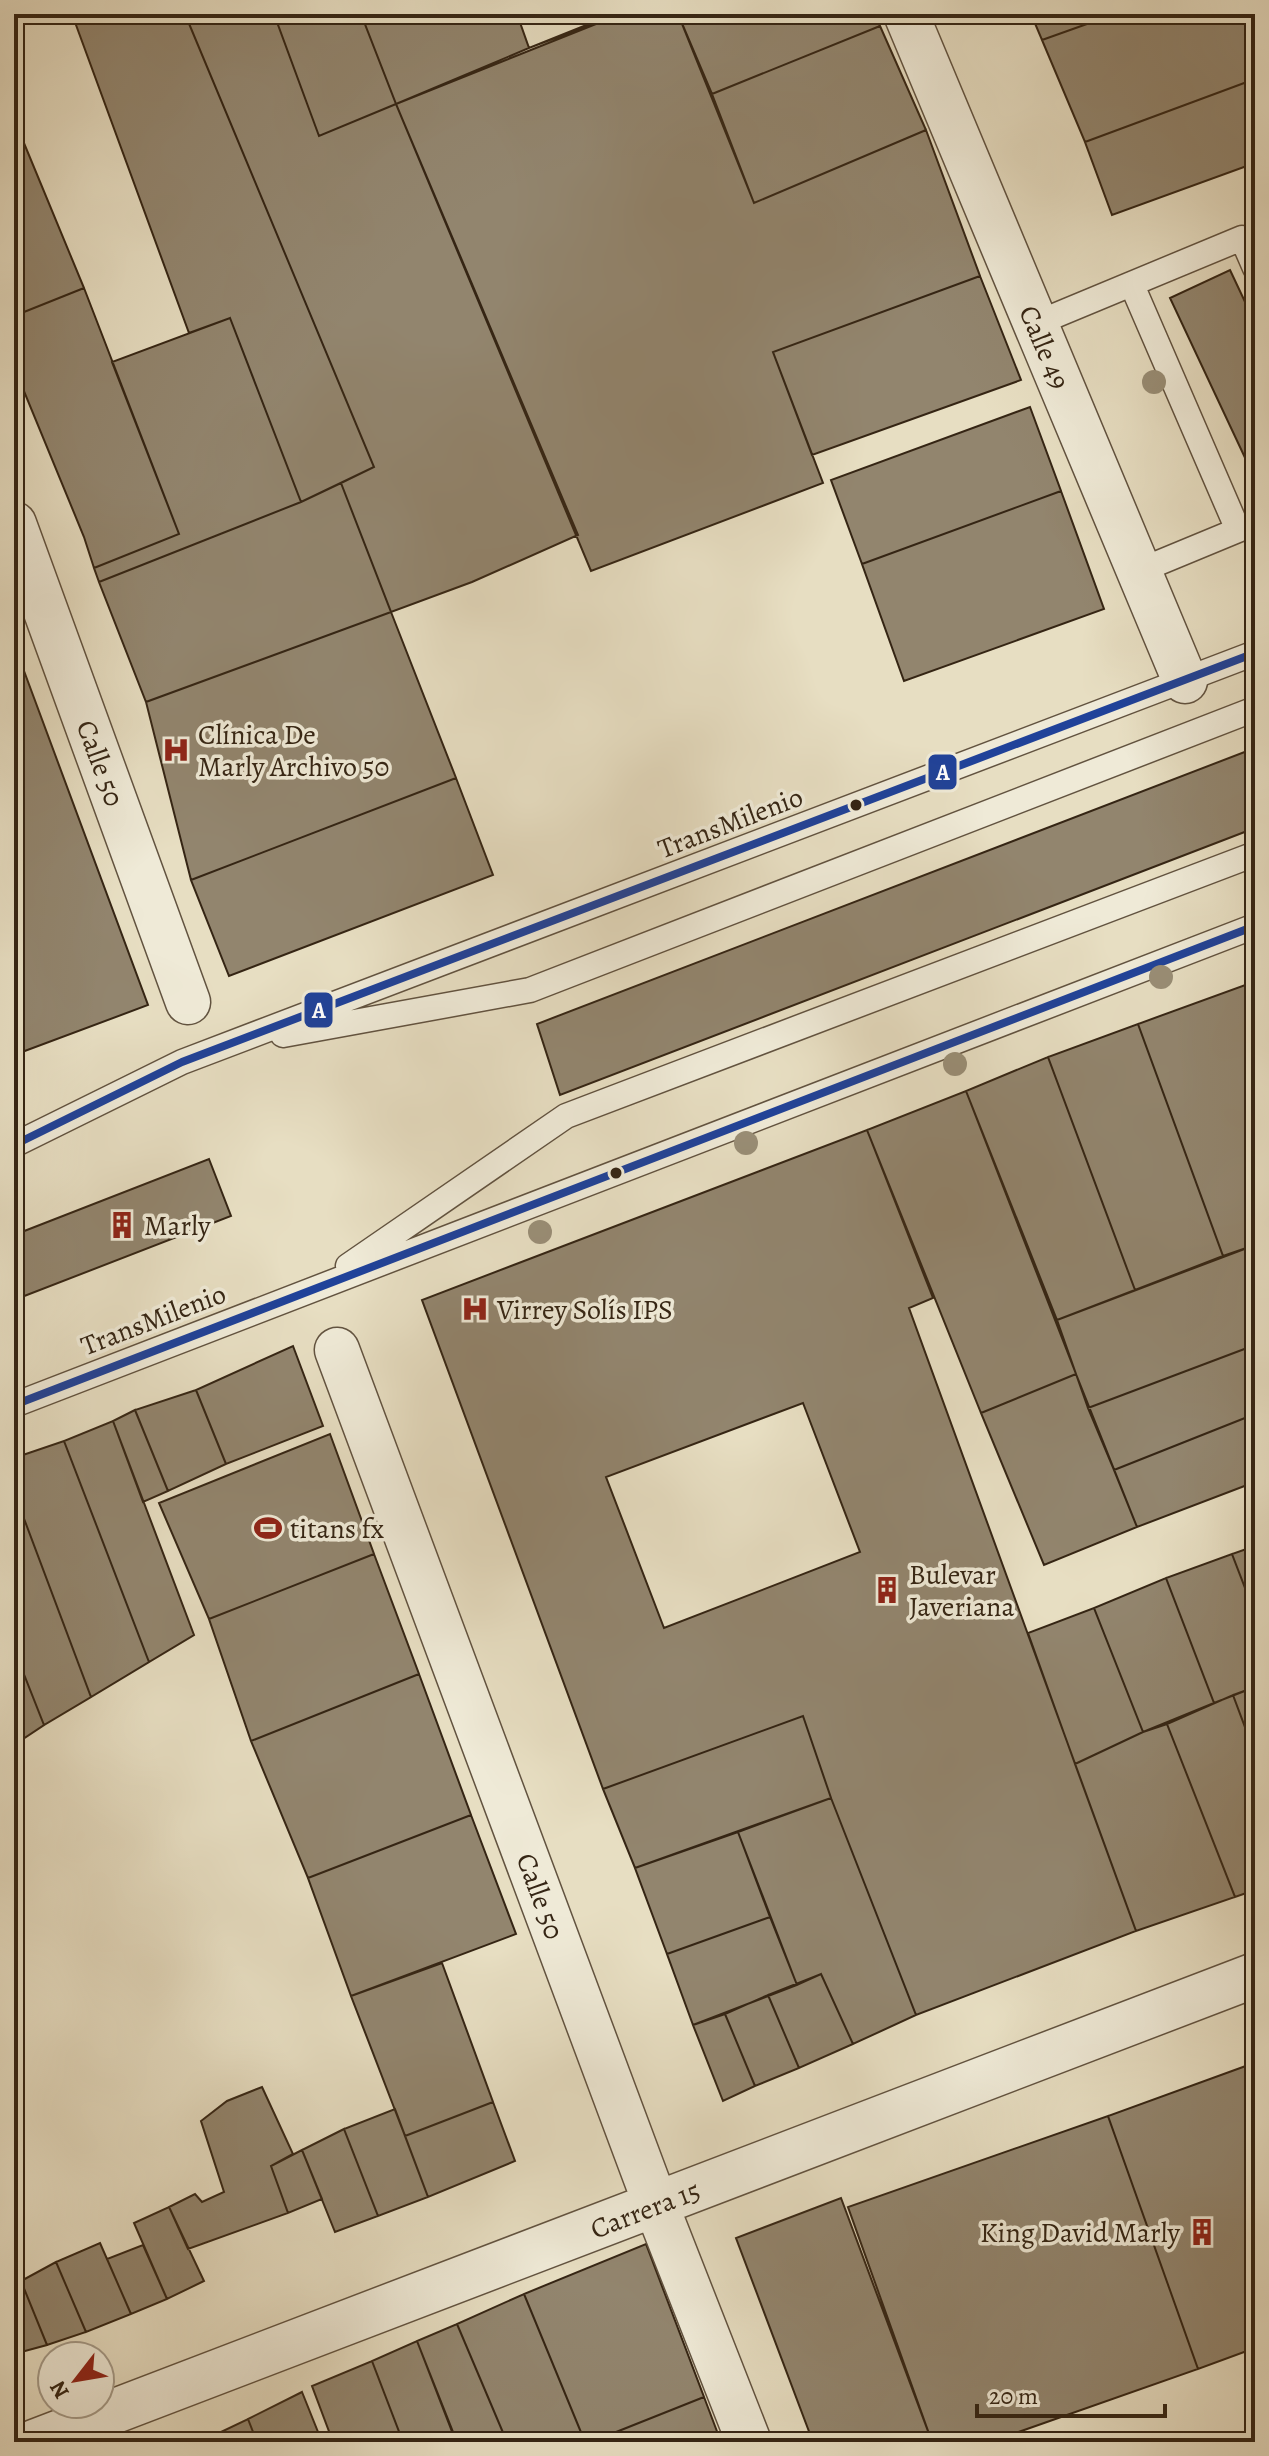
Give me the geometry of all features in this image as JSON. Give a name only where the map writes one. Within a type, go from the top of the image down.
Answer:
[{"type":"street","name":"Calle 49","points":[[906,14],[1185,681]]},
{"type":"street","name":"Calle 50","points":[[14,524],[188,1002]]},
{"type":"street","name":"Calle 50","points":[[337,1350],[656,2205],[749,2442]]},
{"type":"street","name":"Carrera 15","points":[[34,2442],[1255,1975]]},
{"type":"lane","points":[[1035,324],[1242,238],[1255,268]]},
{"type":"lane","points":[[1132,285],[1247,527],[1139,571]]},
{"type":"lane","name":"TransMilenio","points":[[14,1145],[182,1062],[1255,653]]},
{"type":"lane","name":"TransMilenio","points":[[226,1045],[530,990],[1255,709]]},
{"type":"lane","name":"TransMilenio","points":[[313,1290],[566,1116],[1255,854]]},
{"type":"lane","name":"TransMilenio","points":[[14,1405],[1255,926]]},
{"type":"building","points":[[72,14],[185,14],[374,467],[301,502],[230,318],[189,333]]},
{"type":"building","points":[[185,14],[274,14],[319,136],[396,104],[578,535],[472,582],[391,612],[341,483],[374,467]]},
{"type":"building","points":[[274,14],[361,14],[396,104],[319,136]]},
{"type":"building","points":[[361,14],[517,14],[529,48],[396,104]]},
{"type":"building","points":[[517,14],[619,14],[529,48]]},
{"type":"building","points":[[517,14],[614,14],[529,48]]},
{"type":"building","points":[[621,14],[678,14],[754,203],[926,130],[980,276],[773,352],[823,483],[591,571],[396,104]]},
{"type":"building","points":[[678,14],[875,14],[880,26],[712,94]]},
{"type":"building","points":[[1031,14],[1115,14],[1042,40]]},
{"type":"building","points":[[1115,14],[1255,14],[1255,79],[1085,142],[1042,40]]},
{"type":"building","points":[[880,26],[926,130],[754,203],[712,94]]},
{"type":"building","points":[[1255,79],[1255,163],[1112,215],[1085,142]]},
{"type":"building","points":[[14,119],[84,288],[14,316]]},
{"type":"building","points":[[1230,270],[1255,323],[1255,479],[1170,298]]},
{"type":"building","points":[[980,276],[1021,380],[812,455],[773,352]]},
{"type":"building","points":[[84,288],[179,534],[94,568],[14,367],[14,316]]},
{"type":"building","points":[[230,318],[301,502],[99,582],[94,568],[179,534],[112,362]]},
{"type":"building","points":[[1030,407],[1061,491],[862,564],[831,480]]},
{"type":"building","points":[[341,483],[391,612],[146,702],[99,582],[301,502]]},
{"type":"building","points":[[1061,491],[1104,609],[904,681],[862,564]]},
{"type":"building","points":[[391,612],[456,778],[191,880],[146,702]]},
{"type":"building","points":[[14,644],[148,1005],[14,1055]]},
{"type":"building","points":[[1255,748],[1255,828],[560,1095],[537,1024]]},
{"type":"building","points":[[456,778],[493,875],[229,976],[191,880]]},
{"type":"building","points":[[1248,984],[1255,1004],[1255,1245],[1223,1256],[1138,1024]]},
{"type":"building","points":[[1138,1024],[1223,1256],[1135,1290],[1048,1057]]},
{"type":"building","points":[[1048,1057],[1135,1290],[1057,1320],[966,1091]]},
{"type":"building","points":[[966,1091],[1076,1374],[981,1413],[867,1130]]},
{"type":"building","name":"Bulevar Javeriana","points":[[867,1130],[933,1298],[909,1308],[1136,1931],[916,2015],[831,1798],[803,1716],[603,1789],[422,1300]],"holes":[[[803,1403],[860,1552],[664,1628],[606,1477]]]},
{"type":"building","name":"Marly","points":[[209,1159],[231,1216],[14,1300],[14,1235]]},
{"type":"building","points":[[1255,1245],[1255,1345],[1088,1408],[1057,1320]]},
{"type":"building","points":[[1255,1345],[1255,1414],[1114,1470],[1088,1408]]},
{"type":"building","points":[[293,1346],[323,1426],[226,1464],[196,1390]]},
{"type":"building","points":[[1076,1374],[1137,1527],[1044,1565],[981,1413]]},
{"type":"building","points":[[196,1390],[226,1464],[168,1491],[135,1410]]},
{"type":"building","points":[[135,1410],[168,1491],[143,1502],[113,1421]]},
{"type":"building","points":[[1255,1414],[1255,1482],[1137,1527],[1114,1470]]},
{"type":"building","points":[[113,1421],[194,1635],[149,1662],[64,1441]]},
{"type":"building","name":"titans fx","points":[[330,1434],[374,1554],[209,1619],[159,1503]]},
{"type":"building","points":[[64,1441],[149,1662],[91,1697],[14,1492],[14,1458]]},
{"type":"building","points":[[14,1492],[91,1697],[44,1725],[14,1649]]},
{"type":"building","points":[[1255,1546],[1255,1614],[1232,1554]]},
{"type":"building","points":[[374,1554],[419,1674],[251,1741],[209,1619]]},
{"type":"building","points":[[1232,1554],[1255,1614],[1255,1687],[1214,1703],[1166,1578]]},
{"type":"building","points":[[1166,1578],[1214,1703],[1143,1732],[1094,1608]]},
{"type":"building","points":[[1094,1608],[1143,1732],[1075,1764],[1028,1633]]},
{"type":"building","points":[[14,1649],[44,1725],[23,1739],[14,1719]]},
{"type":"building","points":[[419,1674],[471,1815],[308,1878],[251,1741]]},
{"type":"building","points":[[1255,1687],[1255,1754],[1233,1695]]},
{"type":"building","points":[[1233,1695],[1255,1754],[1255,1890],[1235,1897],[1167,1724]]},
{"type":"building","points":[[803,1716],[831,1798],[635,1868],[603,1789]]},
{"type":"building","points":[[14,1719],[23,1739],[14,1744]]},
{"type":"building","points":[[1167,1724],[1235,1897],[1136,1931],[1075,1764]]},
{"type":"building","points":[[831,1798],[916,2015],[853,2044],[821,1974],[797,1985],[738,1832]]},
{"type":"building","points":[[471,1815],[516,1934],[351,1996],[308,1878]]},
{"type":"building","points":[[738,1832],[770,1917],[667,1954],[635,1868]]},
{"type":"building","points":[[770,1917],[797,1985],[693,2025],[667,1954]]},
{"type":"building","points":[[442,1963],[493,2102],[405,2136],[351,1996]]},
{"type":"building","points":[[821,1974],[853,2044],[799,2068],[768,1995]]},
{"type":"building","points":[[768,1995],[799,2068],[755,2086],[725,2014]]},
{"type":"building","points":[[725,2014],[755,2086],[723,2101],[693,2025]]},
{"type":"building","name":"King David Marly","points":[[1254,2063],[1255,2348],[1198,2369],[1108,2116]]},
{"type":"building","points":[[262,2087],[293,2154],[271,2166],[288,2213],[188,2249],[169,2207],[195,2194],[202,2202],[224,2192],[201,2121],[227,2101]]},
{"type":"building","points":[[493,2102],[515,2161],[428,2197],[405,2136]]},
{"type":"building","points":[[395,2109],[428,2197],[378,2216],[344,2129]]},
{"type":"building","points":[[1108,2116],[1198,2369],[990,2442],[932,2442],[848,2207]]},
{"type":"building","points":[[344,2129],[378,2216],[335,2232],[302,2150]]},
{"type":"building","points":[[302,2150],[322,2199],[288,2213],[271,2166]]},
{"type":"building","points":[[841,2198],[932,2442],[813,2442],[736,2238]]},
{"type":"building","points":[[169,2207],[204,2281],[167,2299],[134,2223]]},
{"type":"building","points":[[100,2243],[131,2314],[86,2332],[56,2262]]},
{"type":"building","points":[[646,2244],[704,2397],[585,2442],[524,2294]]},
{"type":"building","points":[[143,2245],[167,2299],[131,2314],[107,2259]]},
{"type":"building","points":[[56,2262],[86,2332],[62,2340],[45,2340],[21,2281]]},
{"type":"building","points":[[21,2281],[45,2340],[36,2340],[36,2348],[14,2354],[14,2284]]},
{"type":"building","points":[[524,2294],[585,2442],[507,2442],[457,2324]]},
{"type":"building","points":[[457,2324],[507,2442],[457,2442],[417,2341]]},
{"type":"building","points":[[417,2341],[456,2442],[403,2442],[372,2361]]},
{"type":"building","points":[[372,2361],[403,2442],[333,2442],[312,2386]]},
{"type":"building","points":[[302,2392],[322,2442],[257,2442],[248,2419]]},
{"type":"building","points":[[704,2397],[721,2442],[591,2442]]},
{"type":"building","points":[[248,2419],[257,2442],[200,2442]]},
{"type":"transit line","name":"A","points":[[14,1145],[182,1062],[1255,653]]},
{"type":"transit line","name":"A","points":[[14,1405],[1255,926]]},
{"type":"place","name":"Clínica De Marly Archivo 50","points":[[176,750]]},
{"type":"place","name":"Marly","points":[[122,1225]]},
{"type":"place","name":"Virrey Solís IPS","points":[[475,1309]]},
{"type":"place","name":"titans fx","points":[[268,1528]]},
{"type":"place","name":"Bulevar Javeriana","points":[[887,1590]]},
{"type":"place","name":"King David Marly","points":[[1202,2232]]}]
